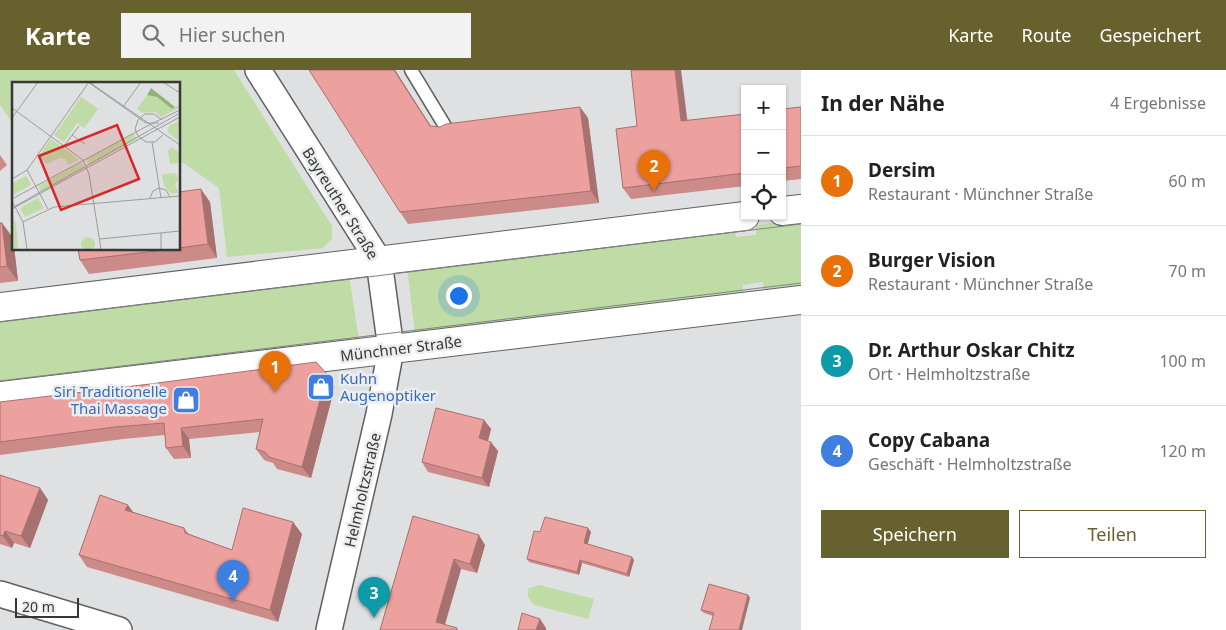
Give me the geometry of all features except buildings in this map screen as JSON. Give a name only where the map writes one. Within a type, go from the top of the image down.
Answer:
[{"type":"street","name":"Bayreuther Straße","points":[[258,70],[378,261],[391,349]]},
{"type":"street","points":[[786,211],[801,209]]},
{"type":"street","points":[[0,307],[741,216]]},
{"type":"street","name":"Münchner Straße","points":[[0,396],[801,300]]},
{"type":"street","name":"Helmholtzstraße","points":[[329,630],[379,414],[391,349]]},
{"type":"street","points":[[0,594],[119,630]]},
{"type":"lane","points":[[411,70],[448,131]]},
{"type":"green space","points":[[0,70],[234,70],[332,226],[332,239],[323,248],[227,257],[219,188],[180,161],[180,82],[12,82],[12,122],[0,105]]},
{"type":"green space","points":[[801,219],[801,287],[764,292],[763,282],[743,285],[743,294],[415,334],[407,267],[735,227],[736,237],[756,235],[756,225]]},
{"type":"green space","points":[[349,275],[359,340],[0,382],[0,318]]},
{"type":"green space","points":[[539,585],[594,599],[588,619],[535,605],[529,598],[528,591],[529,588]]},
{"type":"tram line","points":[[0,322],[801,224]]},
{"type":"tram line","points":[[0,381],[801,283]]},
{"type":"place","name":"Burger Vision","points":[[654,191]]},
{"type":"place","name":"Kuhn Augenoptiker","points":[[321,387]]},
{"type":"place","name":"Dersim","points":[[275,392]]},
{"type":"place","name":"Siri Traditionelle Thai Massage","points":[[186,400]]},
{"type":"place","name":"Copy Cabana","points":[[233,601]]},
{"type":"place","name":"Dr. Arthur Oskar Chitz","points":[[374,618]]}]
